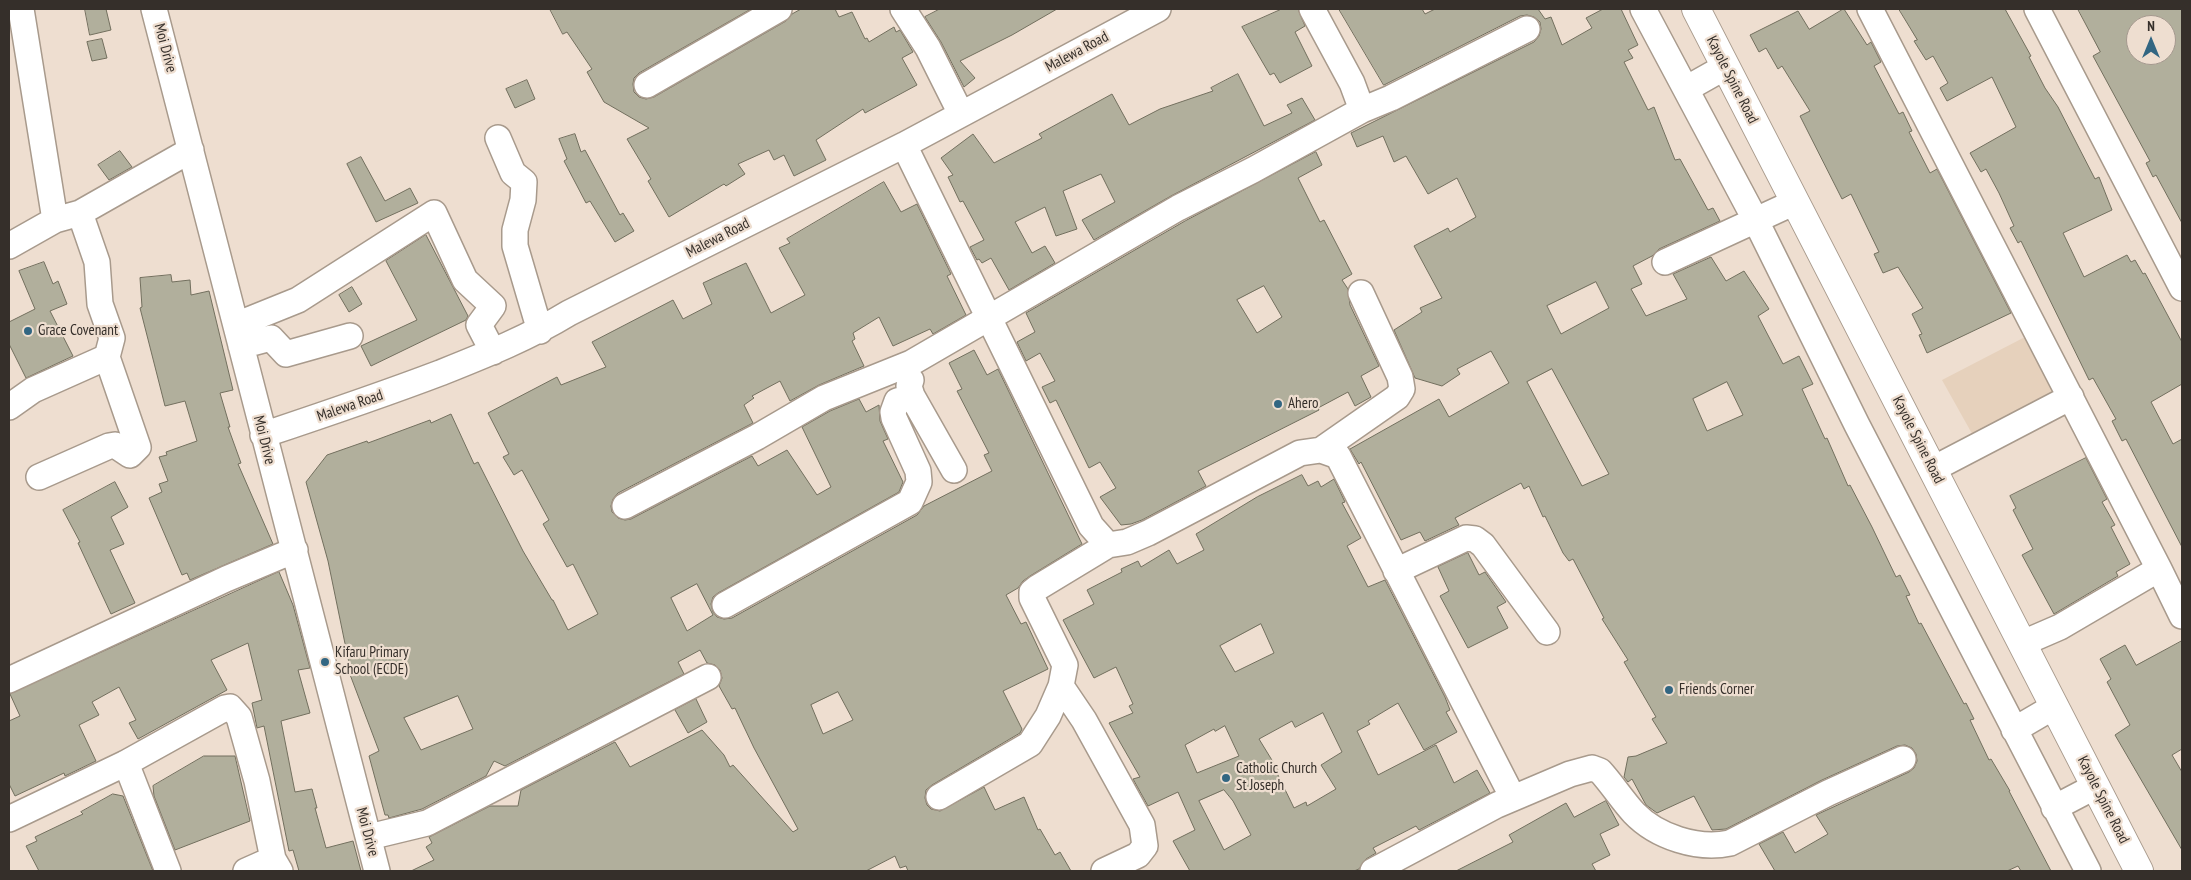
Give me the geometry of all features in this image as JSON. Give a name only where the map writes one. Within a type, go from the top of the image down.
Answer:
[{"type":"main road","name":"Kayole Spine Road","points":[[1696,9],[2139,871]]},
{"type":"street","points":[[21,9],[56,220]]},
{"type":"street","name":"Moi Drive","points":[[154,9],[377,871]]},
{"type":"street","points":[[647,85],[779,9]]},
{"type":"street","points":[[903,9],[928,48],[961,114]]},
{"type":"street","name":"Malewa Road","points":[[263,435],[399,389],[493,352],[540,331],[569,313],[904,145],[1158,9]]},
{"type":"street","points":[[1312,9],[1352,84],[1362,110]]},
{"type":"street","points":[[1642,9],[1756,221],[1857,425],[2088,871]]},
{"type":"street","points":[[1870,9],[2160,569],[2182,616]]},
{"type":"street","points":[[2037,9],[2182,288]]},
{"type":"street","points":[[625,506],[757,437],[824,398],[911,362],[1178,208],[1253,170],[1362,110],[1391,98],[1527,29]]},
{"type":"street","points":[[1686,89],[1726,67]]},
{"type":"street","points":[[498,138],[513,174],[524,182],[523,200],[515,230],[515,246],[540,331]]},
{"type":"street","points":[[904,145],[1091,526],[1108,545]]},
{"type":"street","points":[[9,246],[56,220],[80,213],[191,150]]},
{"type":"street","points":[[1664,262],[1795,202]]},
{"type":"street","points":[[38,477],[109,446],[115,445],[130,455],[138,447],[107,357],[112,338],[100,304],[97,262],[85,232],[80,213]]},
{"type":"street","points":[[238,336],[434,213],[465,280],[493,306],[479,325],[493,352]]},
{"type":"street","points":[[940,797],[1030,744],[1048,716],[1061,686],[1065,665],[1032,598],[1032,592],[1108,545],[1127,542],[1148,533],[1300,453],[1321,450],[1397,397],[1402,389],[1400,377],[1361,293]]},
{"type":"street","points":[[238,336],[270,338],[286,354],[350,336]]},
{"type":"street","points":[[9,407],[33,390],[107,357]]},
{"type":"street","points":[[911,362],[912,376],[909,386],[912,396],[954,470]]},
{"type":"street","points":[[725,605],[910,502],[919,482],[918,471],[893,412],[897,401],[912,396]]},
{"type":"street","points":[[1933,469],[2070,397]]},
{"type":"street","points":[[1321,450],[1338,456],[1513,798]]},
{"type":"street","points":[[1396,571],[1466,538],[1474,539],[1483,545],[1546,632]]},
{"type":"street","points":[[9,680],[226,579],[295,550]]},
{"type":"street","points":[[2023,643],[2060,627],[2160,569]]},
{"type":"street","points":[[369,838],[427,823],[708,676]]},
{"type":"street","points":[[1061,686],[1084,720],[1142,826],[1145,846],[1138,855],[1104,871]]},
{"type":"street","points":[[2014,730],[2055,706]]},
{"type":"street","points":[[9,819],[126,763],[196,723],[230,707],[239,717],[276,865],[246,871]]},
{"type":"street","points":[[1373,871],[1513,798],[1570,774],[1592,768],[1600,771],[1635,814],[1662,834],[1688,842],[1720,845],[1730,843],[1828,793],[1903,759]]},
{"type":"street","points":[[126,763],[168,871]]},
{"type":"street","points":[[2054,808],[2096,786]]},
{"type":"shaded area","points":[[2025,337],[2058,394],[1975,439],[1942,380]]},
{"type":"building","points":[[85,9],[106,9],[111,30],[90,35]]},
{"type":"building","points":[[550,9],[751,9],[639,73],[634,78],[634,92],[639,97],[646,99],[654,97],[786,21],[792,14],[801,9],[835,9],[839,17],[852,12],[865,39],[867,38],[869,42],[894,27],[896,32],[900,30],[913,52],[902,58],[917,85],[865,113],[863,109],[816,140],[826,160],[794,176],[784,155],[774,160],[769,150],[738,164],[745,174],[726,186],[724,184],[669,217],[648,181],[651,179],[627,139],[649,128],[604,102],[587,72],[592,69],[567,32],[563,34]]},
{"type":"building","points":[[940,9],[1057,9],[1012,35],[960,61],[975,78],[964,87],[941,42],[925,17]]},
{"type":"building","points":[[1282,9],[1298,9],[1305,26],[1295,32],[1312,66],[1280,83],[1274,73],[1270,75],[1242,27]]},
{"type":"building","points":[[1339,9],[1422,9],[1425,14],[1435,9],[1538,9],[1545,19],[1551,17],[1562,45],[1592,28],[1586,18],[1603,9],[1621,9],[1638,45],[1628,50],[1633,58],[1624,62],[1648,110],[1654,107],[1675,160],[1680,159],[1708,210],[1713,208],[1720,221],[1659,249],[1652,256],[1633,266],[1642,284],[1631,289],[1646,316],[1687,299],[1673,274],[1711,257],[1726,281],[1744,271],[1769,309],[1758,316],[1783,364],[1799,356],[1813,384],[1802,389],[1825,439],[1827,438],[1848,486],[1850,485],[1896,577],[1900,575],[1910,595],[1906,596],[1919,624],[1921,623],[1964,704],[1966,703],[1974,719],[1970,720],[1989,760],[1991,759],[2010,791],[2051,871],[2021,871],[2018,866],[2007,871],[1775,871],[1759,844],[1783,832],[1795,853],[1828,834],[1816,815],[1914,768],[1917,761],[1916,754],[1912,748],[1905,745],[1897,746],[1822,780],[1726,829],[1712,830],[1694,796],[1657,813],[1646,805],[1632,779],[1628,782],[1624,777],[1628,757],[1636,756],[1667,743],[1652,719],[1656,717],[1624,662],[1628,660],[1602,619],[1604,618],[1573,559],[1569,561],[1563,553],[1545,516],[1543,517],[1529,486],[1524,489],[1521,483],[1455,518],[1459,525],[1425,541],[1420,532],[1401,540],[1361,462],[1359,464],[1350,449],[1439,399],[1449,417],[1509,383],[1491,351],[1457,369],[1460,374],[1442,386],[1415,378],[1394,330],[1422,312],[1420,308],[1442,298],[1414,246],[1448,228],[1450,232],[1476,217],[1457,178],[1428,194],[1406,156],[1394,162],[1383,136],[1357,147],[1351,133],[1534,42],[1539,36],[1540,22],[1534,17],[1520,16],[1384,85]],"holes":[[[1596,282],[1609,308],[1561,334],[1547,306]],[[1552,369],[1609,474],[1582,486],[1527,382]],[[1727,382],[1743,415],[1707,431],[1693,399]]]},
{"type":"building","points":[[1844,9],[1867,45],[1871,42],[1881,62],[1874,66],[1899,114],[1903,112],[1912,131],[1909,132],[1930,173],[1937,169],[2011,313],[1927,353],[1919,335],[1922,334],[1912,314],[1923,308],[1898,267],[1883,273],[1874,254],[1879,252],[1851,194],[1842,199],[1800,116],[1810,111],[1782,66],[1778,69],[1766,48],[1759,52],[1750,35],[1798,11],[1809,29]]},
{"type":"building","points":[[1899,9],[2005,9],[2031,56],[2029,57],[2045,88],[2058,107],[2095,179],[2099,177],[2112,210],[2063,233],[2084,277],[2127,255],[2131,262],[2135,260],[2143,274],[2145,273],[2182,342],[2182,384],[2151,402],[2173,444],[2182,439],[2182,547],[2126,439],[2122,441],[2112,421],[2116,419],[2093,378],[2089,380],[2021,241],[2018,243],[2010,228],[2014,226],[1999,193],[1986,169],[1981,172],[1970,153],[2016,127],[1992,77],[1947,101],[1940,88],[1948,83],[1933,56],[1926,60],[1914,41],[1917,40]]},
{"type":"building","points":[[2078,9],[2182,9],[2182,223],[2156,175],[2153,177],[2146,163],[2150,161],[2093,56],[2100,52]]},
{"type":"building","points":[[102,39],[107,58],[92,61],[87,42]]},
{"type":"building","points":[[1238,74],[1264,126],[1292,113],[1287,105],[1302,98],[1315,120],[1171,196],[1094,240],[1082,220],[1115,202],[1101,174],[1063,191],[1077,229],[1056,236],[1045,207],[1015,222],[1032,253],[1045,246],[1055,263],[1009,290],[991,258],[982,263],[979,259],[977,260],[970,247],[984,240],[963,201],[960,202],[948,177],[953,175],[941,158],[973,134],[994,163],[1042,138],[1039,134],[1112,94],[1129,125],[1160,109],[1213,91],[1211,88]]},
{"type":"building","points":[[527,80],[535,99],[515,108],[506,89]]},
{"type":"building","points":[[575,134],[581,152],[585,150],[620,215],[623,213],[634,231],[615,242],[590,201],[586,203],[564,161],[567,159],[559,139]]},
{"type":"building","points":[[120,151],[132,167],[109,180],[98,165]]},
{"type":"building","points":[[1316,152],[1322,165],[1298,178],[1320,222],[1324,220],[1352,274],[1342,280],[1348,289],[1350,305],[1379,366],[1361,376],[1371,397],[1355,406],[1348,392],[1318,408],[1319,410],[1198,471],[1206,486],[1142,520],[1121,525],[1100,497],[1116,488],[1100,462],[1089,468],[1056,400],[1050,403],[1042,387],[1055,381],[1040,353],[1026,361],[1017,342],[1035,332],[1026,313],[1185,221]],"holes":[[[1264,286],[1282,317],[1257,333],[1237,300]]]},
{"type":"building","points":[[361,157],[385,201],[410,188],[418,203],[376,222],[347,164]]},
{"type":"building","points":[[884,182],[901,212],[917,204],[951,274],[947,276],[966,315],[933,334],[930,329],[893,346],[879,317],[853,333],[855,339],[852,341],[864,366],[819,385],[790,401],[780,381],[752,396],[754,398],[744,405],[753,423],[618,493],[613,499],[612,512],[618,518],[631,519],[752,456],[758,466],[787,450],[817,495],[831,487],[802,427],[830,411],[859,399],[866,412],[879,405],[880,421],[888,439],[883,441],[903,482],[899,492],[718,593],[713,597],[711,604],[713,612],[717,617],[724,619],[732,618],[917,515],[924,506],[992,471],[984,455],[989,453],[957,391],[962,389],[949,363],[974,350],[987,375],[998,369],[1082,544],[1030,576],[1018,588],[1006,595],[1021,624],[1026,622],[1048,669],[1003,691],[1022,729],[1020,733],[932,785],[926,790],[925,798],[927,805],[931,809],[940,811],[984,787],[995,810],[1024,797],[1038,830],[1040,829],[1055,855],[1060,852],[1071,871],[908,871],[906,866],[900,868],[895,856],[866,871],[411,871],[434,860],[426,847],[432,843],[429,837],[490,806],[518,806],[521,790],[615,742],[630,767],[702,730],[724,755],[730,767],[733,765],[793,832],[798,829],[754,748],[735,708],[732,709],[719,686],[722,678],[720,670],[715,665],[707,663],[700,650],[678,662],[684,674],[505,766],[494,761],[486,776],[422,809],[389,818],[388,815],[385,815],[369,756],[379,751],[346,664],[349,663],[328,561],[306,482],[327,455],[367,441],[368,443],[430,420],[431,423],[451,414],[474,464],[478,462],[523,551],[553,600],[568,630],[598,614],[573,564],[567,567],[543,524],[549,520],[522,470],[514,475],[503,457],[509,454],[488,413],[557,377],[561,385],[606,367],[592,342],[673,300],[683,319],[712,304],[703,283],[746,263],[771,313],[805,295],[779,248],[790,243],[787,239]],"holes":[[[697,584],[713,615],[687,631],[671,598]],[[838,692],[853,720],[823,734],[811,705]],[[458,696],[473,729],[421,750],[404,718]]]},
{"type":"building","points":[[426,235],[468,316],[466,320],[371,366],[361,346],[417,320],[386,261]]},
{"type":"building","points":[[44,262],[53,284],[58,281],[67,304],[50,311],[73,356],[26,378],[9,344],[9,322],[35,309],[19,271]]},
{"type":"building","points":[[171,275],[172,282],[190,280],[191,295],[209,291],[233,390],[220,393],[230,427],[228,427],[241,463],[238,464],[273,544],[190,580],[187,573],[182,575],[149,498],[162,492],[159,484],[168,481],[159,457],[167,455],[166,452],[197,441],[185,401],[165,406],[140,308],[142,307],[140,278]]},
{"type":"building","points":[[352,287],[362,304],[349,312],[339,295]]},
{"type":"building","points":[[2086,458],[2107,499],[2102,502],[2115,525],[2111,527],[2130,564],[2116,572],[2118,576],[2054,614],[2022,555],[2033,549],[2013,510],[2016,508],[2010,496]]},
{"type":"building","points":[[1302,475],[1308,486],[1318,481],[1321,487],[1334,479],[1345,502],[1342,503],[1361,538],[1347,546],[1368,587],[1385,580],[1445,697],[1450,710],[1446,712],[1457,732],[1424,750],[1398,703],[1368,721],[1370,724],[1357,731],[1378,775],[1436,745],[1454,783],[1477,770],[1490,793],[1419,830],[1416,826],[1373,848],[1376,853],[1366,859],[1359,869],[1354,871],[1190,871],[1173,841],[1195,830],[1178,792],[1148,806],[1133,779],[1140,777],[1109,723],[1133,713],[1129,706],[1133,704],[1116,667],[1094,678],[1063,620],[1094,604],[1087,590],[1122,572],[1121,569],[1138,561],[1141,567],[1169,550],[1177,564],[1204,550],[1196,534],[1257,497]],"holes":[[[1261,624],[1274,653],[1235,672],[1220,646]],[[1323,713],[1342,752],[1321,765],[1336,789],[1307,806],[1306,802],[1294,808],[1276,771],[1278,770],[1259,739],[1292,721],[1295,727]],[[1225,726],[1239,756],[1197,773],[1185,745],[1214,729],[1215,731]],[[1224,790],[1233,801],[1251,835],[1224,850],[1199,801]]]},
{"type":"building","points":[[115,482],[128,507],[111,517],[124,544],[110,550],[135,603],[111,614],[78,543],[80,542],[63,510]]},
{"type":"building","points":[[1468,553],[1479,575],[1485,572],[1506,602],[1497,607],[1508,628],[1468,648],[1440,596],[1449,591],[1438,567]]},
{"type":"building","points":[[279,572],[293,605],[310,668],[298,670],[310,713],[281,721],[295,792],[312,789],[326,848],[353,841],[361,871],[299,871],[293,850],[289,851],[264,726],[257,728],[252,703],[262,700],[248,643],[211,660],[227,690],[138,739],[129,723],[136,720],[119,687],[92,702],[99,715],[79,725],[96,761],[65,776],[64,773],[15,796],[9,784],[9,721],[20,716],[10,694]]},
{"type":"building","points":[[2182,641],[2182,749],[2172,755],[2182,772],[2182,850],[2115,735],[2130,725],[2107,682],[2111,679],[2100,659],[2125,645],[2136,665]]},
{"type":"building","points":[[696,699],[707,722],[688,733],[675,710]]},
{"type":"building","points":[[204,756],[235,756],[250,821],[175,850],[154,796],[153,786]]},
{"type":"building","points":[[113,794],[123,796],[153,871],[39,871],[26,846],[37,841],[35,837],[83,814],[81,812]]},
{"type":"building","points":[[1606,801],[1619,825],[1600,834],[1610,855],[1592,864],[1596,871],[1456,871],[1513,842],[1509,835],[1566,803],[1574,817]]},
{"type":"place","name":"Grace Covenant","points":[[28,331]]},
{"type":"place","name":"Ahero","points":[[1278,404]]},
{"type":"place","name":"Kifaru Primary School (ECDE)","points":[[325,662]]},
{"type":"place","name":"Friends Corner","points":[[1669,690]]},
{"type":"place","name":"Catholic Church St Joseph","points":[[1226,778]]}]
